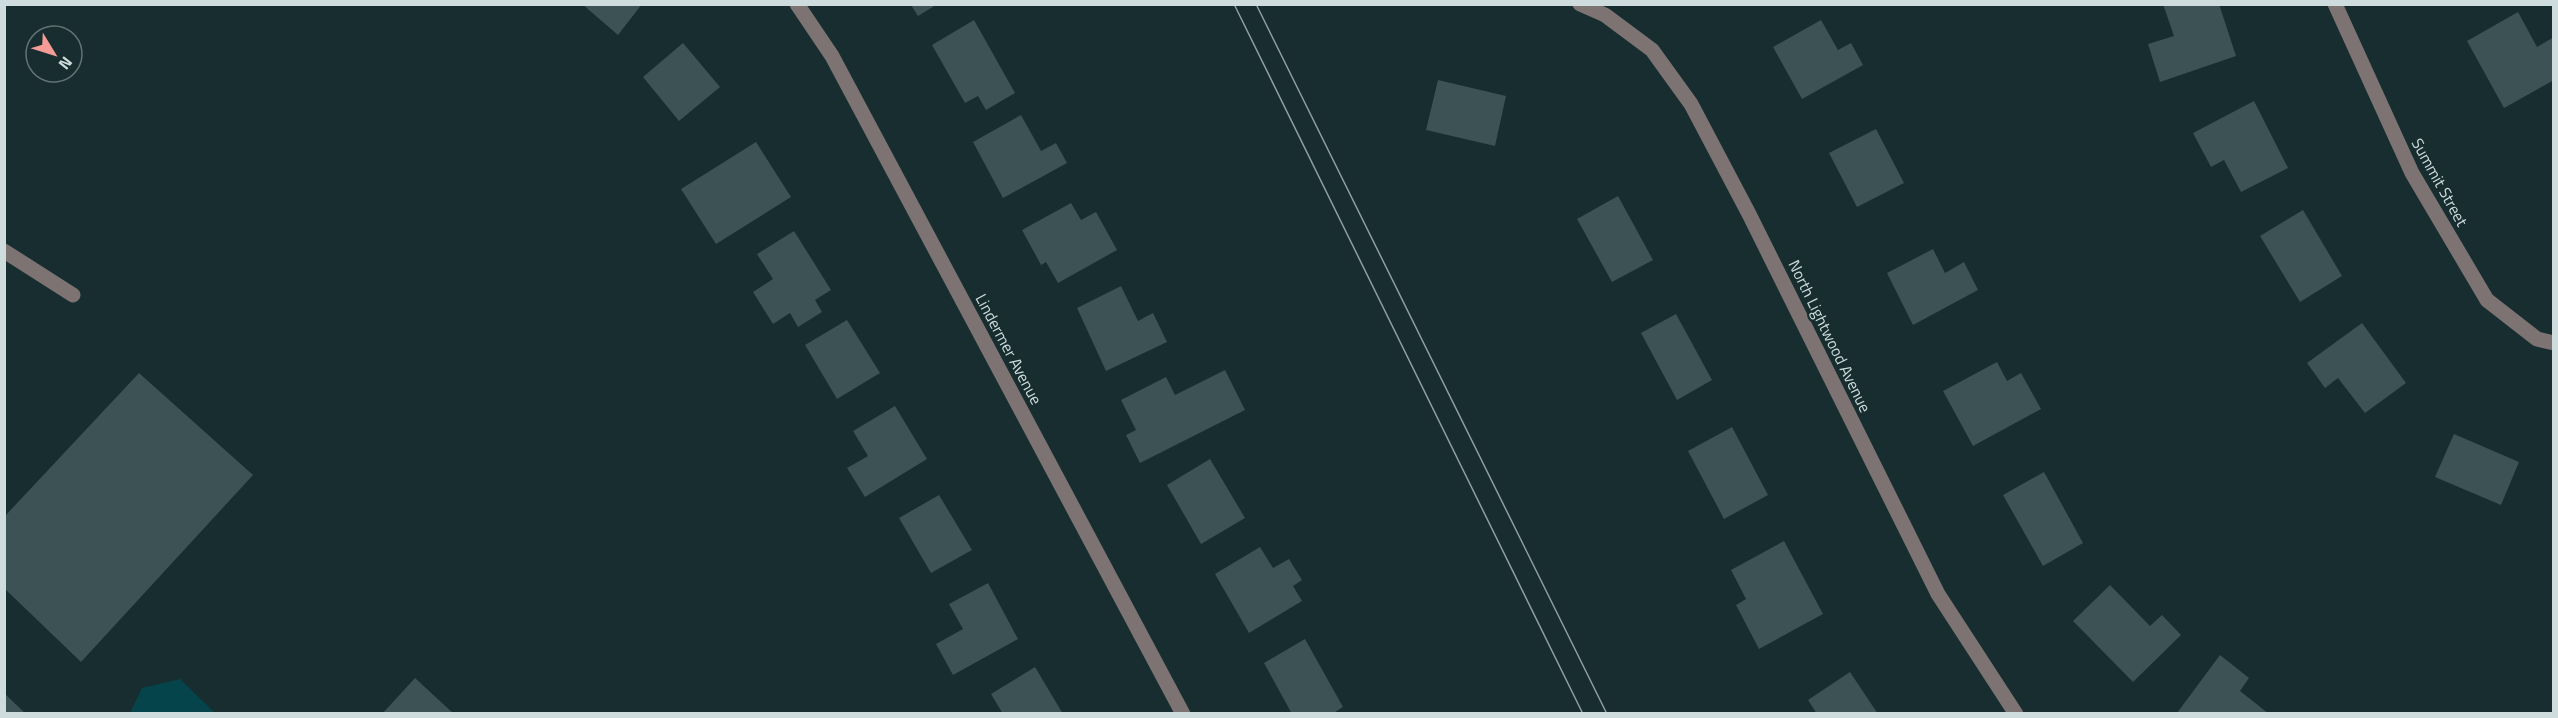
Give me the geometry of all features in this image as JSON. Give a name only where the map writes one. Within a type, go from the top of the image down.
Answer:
[{"type":"street","name":"Lindermer Avenue","points":[[797,4],[832,56],[1183,714]]},
{"type":"street","name":"North Lightwood Avenue","points":[[1580,4],[1605,15],[1652,50],[1691,104],[1749,214],[1938,594],[2016,714]]},
{"type":"street","name":"Summit Street","points":[[2335,4],[2412,173],[2487,300],[2537,339],[2553,343]]},
{"type":"street","points":[[4,251],[73,295]]},
{"type":"shaded area","points":[[180,679],[215,713],[130,713],[142,688]]},
{"type":"building","points":[[582,4],[642,4],[618,35]]},
{"type":"building","points":[[2163,4],[2219,4],[2236,56],[2160,82],[2148,44],[2174,36]]},
{"type":"building","points":[[911,5],[936,5],[918,16]]},
{"type":"building","points":[[2518,12],[2537,47],[2554,37],[2554,80],[2504,108],[2467,41]]},
{"type":"building","points":[[974,20],[1015,93],[986,110],[978,96],[965,103],[932,45]]},
{"type":"building","points":[[1821,20],[1838,50],[1851,43],[1863,65],[1802,99],[1773,47]]},
{"type":"building","points":[[683,43],[720,87],[679,121],[643,77]]},
{"type":"building","points":[[1438,80],[1506,96],[1495,146],[1426,130]]},
{"type":"building","points":[[2254,101],[2288,168],[2241,192],[2224,160],[2211,167],[2193,133]]},
{"type":"building","points":[[1021,115],[1041,151],[1056,143],[1067,163],[1003,198],[973,142]]},
{"type":"building","points":[[1876,129],[1904,183],[1857,207],[1829,153]]},
{"type":"building","points":[[756,142],[791,197],[716,244],[681,189]]},
{"type":"building","points":[[1618,196],[1653,260],[1612,282],[1577,219]]},
{"type":"building","points":[[1071,203],[1081,220],[1096,212],[1117,250],[1058,283],[1046,262],[1041,265],[1022,230]]},
{"type":"building","points":[[2303,210],[2342,276],[2300,302],[2260,236]]},
{"type":"building","points":[[794,231],[831,290],[815,300],[822,312],[798,327],[790,313],[773,324],[753,292],[773,279],[757,254]]},
{"type":"building","points":[[1933,249],[1945,273],[1964,262],[1978,290],[1913,325],[1887,273]]},
{"type":"building","points":[[1121,286],[1138,321],[1153,313],[1167,342],[1106,371],[1077,308]]},
{"type":"building","points":[[1676,314],[1712,380],[1677,400],[1641,333]]},
{"type":"building","points":[[847,320],[880,373],[837,399],[805,345]]},
{"type":"building","points":[[2362,323],[2406,383],[2365,413],[2338,378],[2325,388],[2307,363]]},
{"type":"building","points":[[1997,362],[2007,381],[2021,373],[2041,409],[1973,446],[1943,391]]},
{"type":"building","points":[[1225,370],[1245,410],[1140,463],[1126,435],[1136,430],[1121,400],[1166,377],[1175,395]]},
{"type":"building","points":[[139,373],[253,475],[81,662],[5,589],[5,516]]},
{"type":"building","points":[[895,406],[927,459],[865,497],[847,468],[868,456],[853,431]]},
{"type":"building","points":[[1732,427],[1768,495],[1724,519],[1688,451]]},
{"type":"building","points":[[2454,434],[2519,462],[2501,505],[2435,477]]},
{"type":"building","points":[[1210,459],[1245,518],[1201,544],[1167,485]]},
{"type":"building","points":[[2044,472],[2083,543],[2043,566],[2003,495]]},
{"type":"building","points":[[939,495],[972,550],[931,573],[899,518]]},
{"type":"building","points":[[1784,541],[1823,614],[1759,649],[1736,605],[1746,599],[1731,570]]},
{"type":"building","points":[[1260,547],[1273,568],[1289,559],[1302,580],[1293,586],[1302,601],[1249,633],[1215,574]]},
{"type":"building","points":[[988,583],[1018,639],[953,675],[936,644],[963,629],[949,604]]},
{"type":"building","points":[[2110,585],[2150,626],[2162,615],[2181,635],[2133,682],[2073,621]]},
{"type":"building","points":[[1305,639],[1343,707],[1332,714],[1292,714],[1264,663]]},
{"type":"building","points":[[2220,655],[2249,678],[2240,691],[2269,714],[2177,713]]},
{"type":"building","points":[[1035,667],[1063,714],[1003,714],[991,694]]},
{"type":"building","points":[[1850,672],[1878,714],[1817,714],[1808,700]]},
{"type":"building","points":[[415,678],[454,714],[382,714]]},
{"type":"building","points":[[4,693],[26,714],[4,714]]},
{"type":"tram line","points":[[1234,4],[1583,714]]},
{"type":"tram line","points":[[1256,4],[1607,714]]}]
